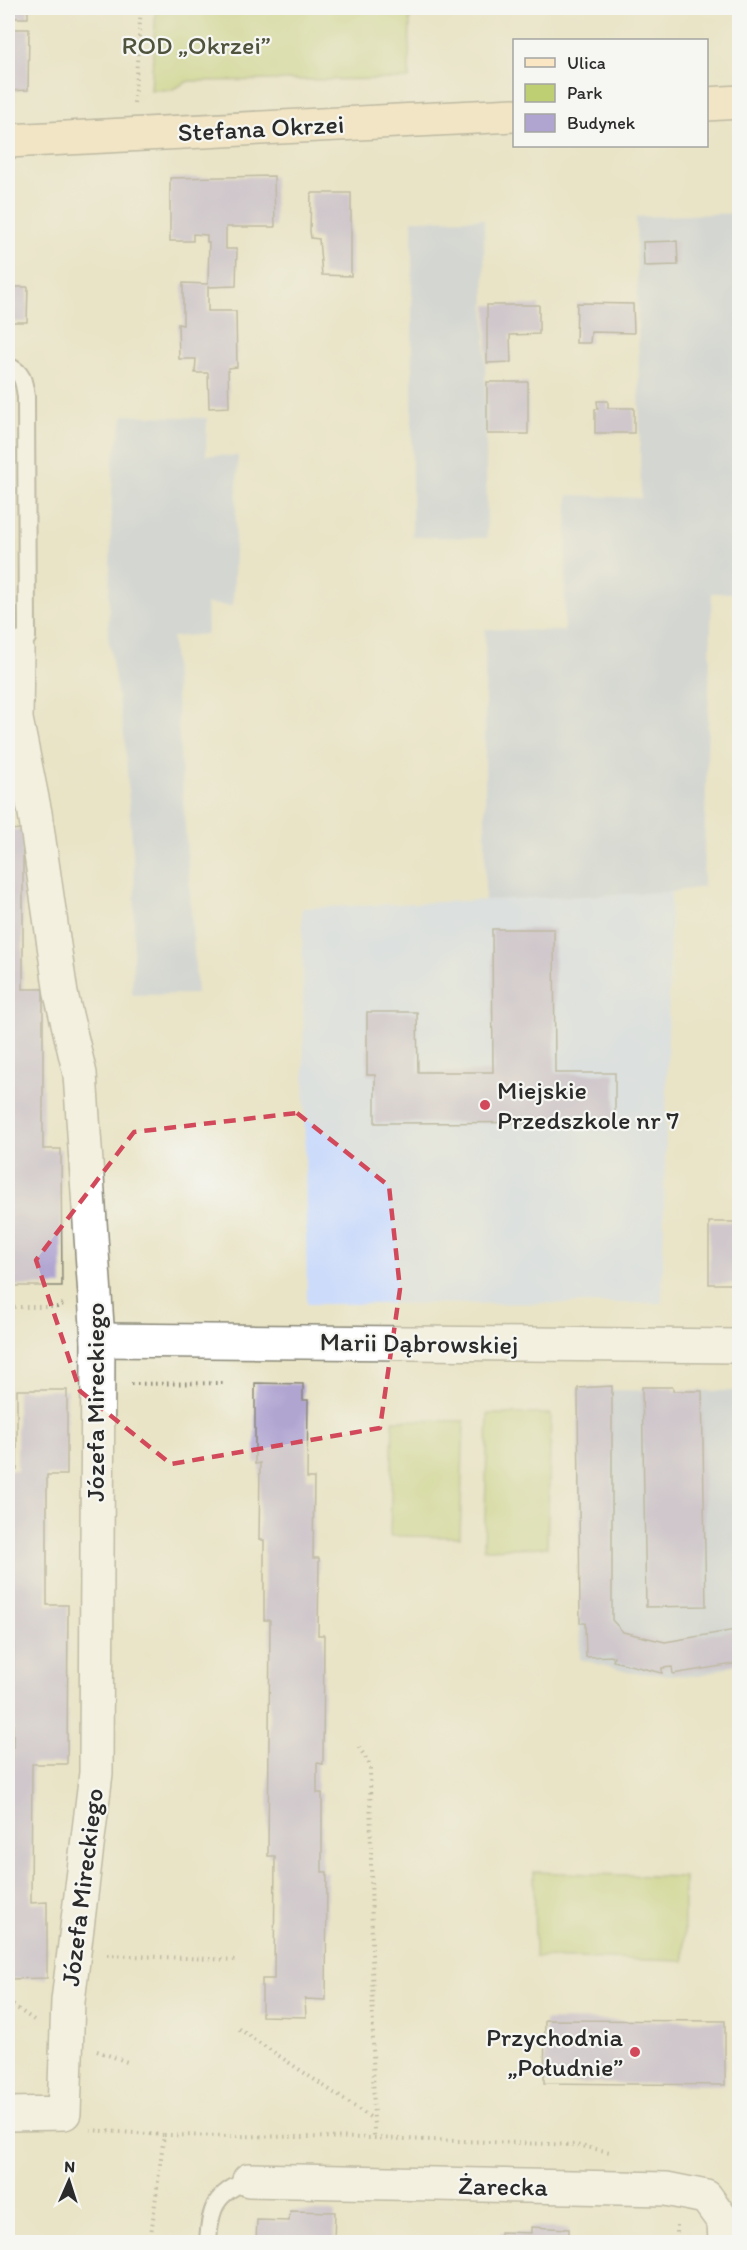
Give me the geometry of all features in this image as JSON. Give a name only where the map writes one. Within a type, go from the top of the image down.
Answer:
[{"type":"street","points":[[708,104],[740,102]]},
{"type":"street","name":"Stefana Okrzei","points":[[8,141],[513,115]]},
{"type":"street","name":"Józefa Mireckiego","points":[[12,649],[16,719],[35,813],[61,993],[80,1074],[98,1340],[96,1773],[68,2001],[64,2113]]},
{"type":"street","name":"Marii Dąbrowskiej","points":[[98,1340],[740,1346]]},
{"type":"street","points":[[8,2114],[64,2113]]},
{"type":"street","name":"Żarecka","points":[[249,2180],[666,2189],[706,2197],[724,2222],[725,2242]]},
{"type":"lane","points":[[8,366],[17,370],[23,380],[26,397],[27,638],[12,649]]},
{"type":"lane","points":[[208,2242],[210,2217],[219,2197],[232,2187],[249,2180]]},
{"type":"path","points":[[134,105],[141,8]]},
{"type":"path","points":[[359,1748],[370,1765],[374,2138]]},
{"type":"path","points":[[74,1953],[237,1960]]},
{"type":"path","points":[[239,2029],[373,2120]]},
{"type":"path","points":[[64,2113],[81,2130],[164,2135]]},
{"type":"highlighted area","points":[[297,1113],[389,1186],[400,1289],[380,1428],[171,1464],[80,1391],[36,1260],[134,1132]]},
{"type":"shaded area","points":[[739,213],[739,593],[712,593],[703,887],[671,892],[485,900],[485,629],[564,631],[568,495],[641,498],[636,217]]},
{"type":"shaded area","points":[[484,219],[487,538],[412,537],[412,220]]},
{"type":"shaded area","points":[[124,415],[207,418],[206,455],[238,456],[233,606],[206,604],[207,634],[172,637],[197,994],[132,995],[135,886],[125,742],[108,636],[113,462]]},
{"type":"shaded area","name":"Miejskie Przedszkole nr 7","points":[[671,892],[662,1303],[307,1304],[302,908]]},
{"type":"shaded area","points":[[578,1390],[739,1391],[739,1663],[699,1676],[631,1673],[580,1659]]},
{"type":"green space","name":"ROD „Okrzei”","points":[[156,8],[410,8],[409,79],[189,81],[171,90],[151,90]]},
{"type":"green space","points":[[488,1414],[551,1414],[547,1547],[484,1549]]},
{"type":"green space","points":[[393,1420],[464,1421],[460,1537],[390,1536]]},
{"type":"green space","points":[[534,1872],[684,1877],[684,1961],[535,1957]]},
{"type":"building","points":[[8,8],[28,8],[28,18],[8,18]]},
{"type":"building","points":[[8,29],[29,29],[28,90],[8,91]]},
{"type":"building","points":[[274,176],[275,227],[226,227],[226,249],[237,249],[236,286],[208,287],[208,311],[236,311],[237,367],[228,368],[229,407],[209,408],[208,373],[195,373],[196,359],[179,359],[178,324],[183,325],[183,283],[208,284],[209,242],[207,242],[207,235],[193,234],[193,241],[170,241],[170,178]]},
{"type":"building","points":[[311,193],[351,193],[351,276],[322,275],[319,239],[311,238],[310,231]]},
{"type":"building","points":[[677,241],[678,265],[644,266],[643,242]]},
{"type":"building","points":[[8,287],[28,287],[27,322],[8,322]]},
{"type":"building","points":[[577,303],[633,304],[634,333],[591,332],[590,343],[576,343]]},
{"type":"building","points":[[487,305],[539,305],[539,334],[510,335],[511,362],[487,363]]},
{"type":"building","points":[[487,382],[528,382],[528,434],[487,434]]},
{"type":"building","points":[[597,401],[608,401],[608,408],[634,408],[634,433],[595,433]]},
{"type":"building","points":[[23,829],[23,989],[43,989],[43,1149],[61,1149],[62,1286],[8,1286],[8,830]]},
{"type":"building","points":[[492,929],[554,929],[555,1073],[615,1073],[615,1122],[375,1123],[375,1075],[367,1075],[367,1012],[417,1012],[418,1072],[493,1072]]},
{"type":"building","points":[[709,1222],[740,1222],[740,1284],[709,1284]]},
{"type":"building","points":[[255,1383],[303,1384],[303,1400],[308,1400],[307,1478],[314,1478],[313,1558],[319,1558],[318,1635],[324,1635],[323,1764],[317,1763],[317,1793],[322,1793],[322,1872],[327,1872],[326,2000],[305,1999],[306,2017],[262,2016],[262,1979],[274,1979],[275,1856],[268,1856],[270,1620],[264,1620],[264,1540],[259,1540],[260,1463],[255,1464]]},
{"type":"building","points":[[612,1386],[612,1620],[623,1632],[665,1642],[735,1630],[740,1663],[673,1674],[672,1667],[662,1668],[662,1673],[613,1661],[614,1656],[586,1657],[585,1623],[580,1623],[578,1388]]},
{"type":"building","points":[[642,1387],[673,1387],[673,1391],[702,1391],[706,1606],[646,1607]]},
{"type":"building","points":[[17,1390],[67,1390],[67,1475],[47,1475],[47,1605],[68,1605],[67,1764],[32,1764],[31,1903],[47,1902],[47,1978],[8,1979],[8,1762],[13,1762],[14,1607],[8,1607],[8,1470],[17,1470]]},
{"type":"building","points":[[736,1401],[740,1401],[740,1545],[737,1545]]},
{"type":"building","name":"Przychodnia „Południe”","points":[[545,2020],[725,2021],[725,2085],[544,2083]]},
{"type":"building","points":[[290,2211],[335,2212],[334,2242],[256,2242],[257,2220],[289,2221]]},
{"type":"building","points":[[531,2227],[569,2229],[569,2242],[500,2242],[500,2232],[531,2233]]},
{"type":"place","name":"Miejskie Przedszkole nr 7","points":[[485,1105]]},
{"type":"place","name":"Przychodnia „Południe”","points":[[635,2052]]}]
